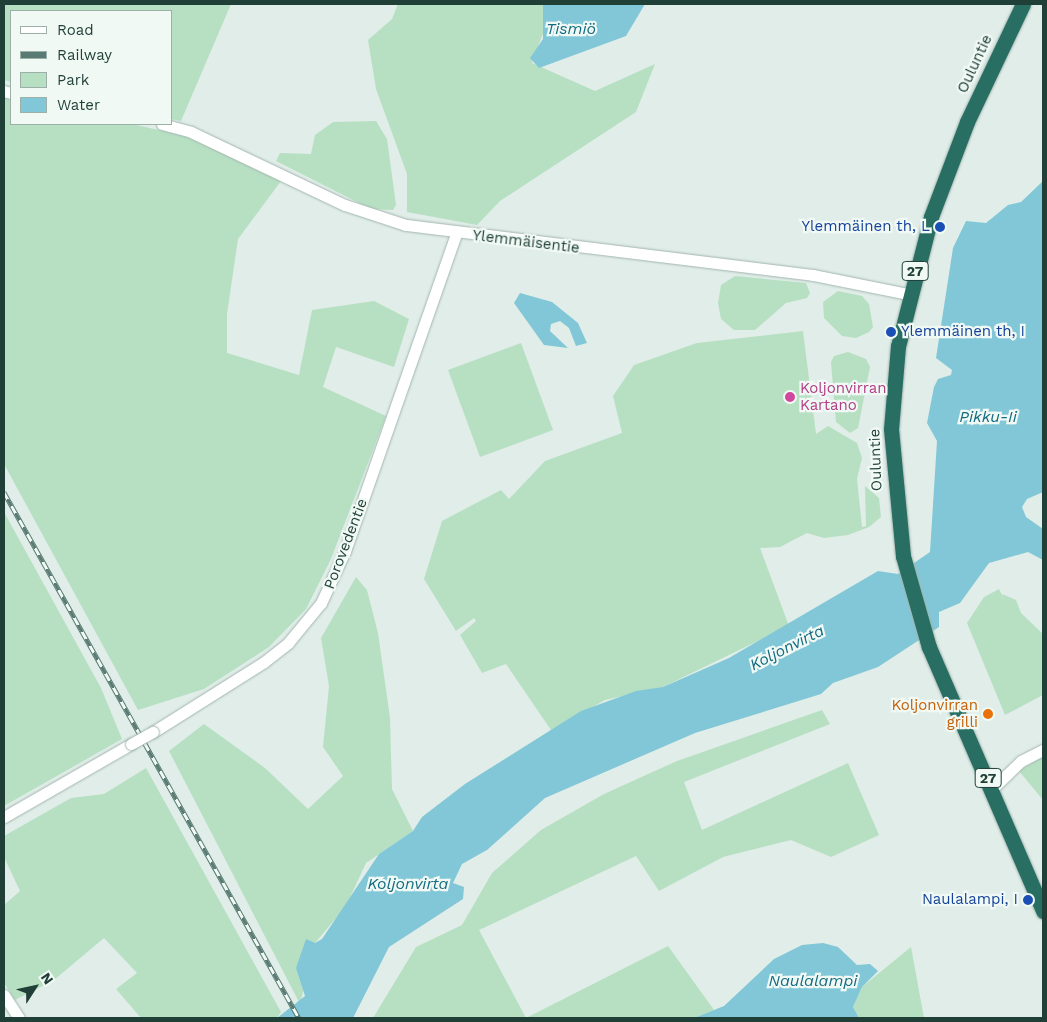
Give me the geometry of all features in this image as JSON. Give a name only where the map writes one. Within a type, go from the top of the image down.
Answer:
[{"type":"highway","name":"Ouluntie","points":[[1023,4],[967,122],[908,294],[891,429],[903,556],[929,647],[993,788],[1043,911]]},
{"type":"street","name":"Ylemmäisentie","points":[[166,125],[190,132],[370,215],[456,234],[813,275],[908,294]]},
{"type":"street","name":"Porovedentie","points":[[4,817],[153,732],[264,662],[288,643],[321,603],[345,551],[456,234]]},
{"type":"street","points":[[993,788],[1021,761],[1043,750]]},
{"type":"street","points":[[4,995],[19,1018]]},
{"type":"green space","points":[[4,4],[231,4],[181,121],[172,119],[172,10],[10,10],[10,82],[4,80]]},
{"type":"green space","points":[[398,4],[543,4],[545,28],[532,63],[595,91],[655,64],[636,112],[500,201],[477,225],[407,212],[407,174],[376,89],[368,40],[392,19]]},
{"type":"green space","points":[[4,97],[10,98],[10,125],[136,125],[185,136],[281,181],[238,239],[227,314],[227,353],[299,375],[312,310],[374,301],[409,319],[394,367],[336,347],[323,387],[386,416],[331,559],[306,609],[269,647],[204,689],[138,710],[4,464]]},
{"type":"green space","points":[[376,121],[387,139],[396,205],[393,210],[371,209],[276,161],[280,153],[311,154],[315,135],[333,122]]},
{"type":"green space","points":[[735,276],[806,283],[810,293],[807,298],[786,303],[755,330],[734,330],[721,319],[718,303],[721,285]]},
{"type":"green space","points":[[838,291],[862,296],[869,304],[873,327],[869,332],[856,338],[842,336],[824,318],[823,302]]},
{"type":"green space","points":[[803,331],[816,434],[828,426],[857,443],[862,458],[857,479],[862,527],[866,526],[865,486],[879,498],[881,517],[869,527],[848,535],[824,538],[807,533],[780,547],[760,548],[789,626],[663,687],[605,700],[551,730],[506,664],[482,673],[460,635],[476,621],[474,618],[456,631],[424,579],[442,521],[501,490],[509,499],[545,461],[622,433],[613,396],[634,365],[697,343]]},
{"type":"green space","points":[[521,343],[553,430],[480,457],[448,370]]},
{"type":"green space","points":[[848,352],[866,359],[870,367],[858,428],[850,433],[836,422],[831,362],[834,356]]},
{"type":"green space","points":[[4,512],[101,688],[122,739],[4,806]]},
{"type":"green space","points":[[356,577],[367,590],[378,633],[390,718],[392,789],[413,831],[366,863],[346,906],[315,943],[300,1004],[169,751],[204,724],[265,768],[308,809],[343,776],[323,747],[329,686],[321,638]]},
{"type":"green space","points":[[999,589],[1005,601],[1002,594],[1016,600],[1021,613],[1043,634],[1043,695],[1005,715],[967,623],[984,597]]},
{"type":"green space","points":[[822,710],[830,724],[684,782],[702,830],[848,763],[879,835],[831,857],[791,840],[723,857],[659,891],[636,856],[479,930],[526,1018],[373,1018],[416,947],[462,925],[492,873],[541,830],[604,794],[677,761]]},
{"type":"green space","points":[[1043,756],[1043,800],[1019,771]]},
{"type":"green space","points":[[146,768],[281,1012],[277,1018],[141,1018],[116,989],[137,973],[104,938],[54,980],[15,1000],[4,983],[4,905],[20,891],[4,857],[4,836],[71,798],[104,794]]},
{"type":"green space","points":[[668,946],[714,1010],[694,1018],[526,1018]]},
{"type":"green space","points":[[911,947],[924,1018],[859,1018],[853,1007],[862,987]]},
{"type":"water","name":"Tismiö","points":[[543,4],[645,4],[626,36],[539,68],[530,58],[543,39]]},
{"type":"water","name":"Koljonvirta","points":[[1043,181],[1043,492],[1027,499],[1022,507],[1026,517],[1043,529],[1043,560],[1028,552],[989,563],[960,603],[939,612],[939,627],[878,667],[833,683],[821,694],[695,733],[545,798],[487,850],[462,864],[453,883],[464,887],[463,899],[389,947],[353,1018],[277,1018],[305,996],[296,968],[306,939],[315,943],[322,939],[379,854],[413,831],[422,817],[465,784],[581,711],[636,691],[663,687],[729,658],[878,571],[898,574],[930,552],[937,441],[927,423],[934,387],[938,379],[951,375],[952,370],[936,358],[953,248],[966,221],[986,223],[1008,205],[1021,202]]},
{"type":"water","points":[[520,293],[552,302],[578,323],[587,343],[576,346],[569,328],[560,321],[551,324],[550,331],[568,348],[544,345],[514,303]]},
{"type":"water","name":"Naulalampi","points":[[823,943],[838,947],[857,965],[870,964],[878,971],[862,987],[853,1007],[859,1018],[694,1018],[724,1006],[774,959],[802,945]]},
{"type":"railway","points":[[4,492],[299,1018]]},
{"type":"place","name":"Ylemmäinen th, L","points":[[940,227]]},
{"type":"place","name":"Ylemmäinen th, I","points":[[891,332]]},
{"type":"place","name":"Koljonvirran Kartano","points":[[790,397]]},
{"type":"place","name":"Koljonvirran grilli","points":[[988,714]]},
{"type":"place","name":"Naulalampi, I","points":[[1028,900]]},
{"type":"water label","name":"Pikku-Ii","points":[[988,417]]}]
